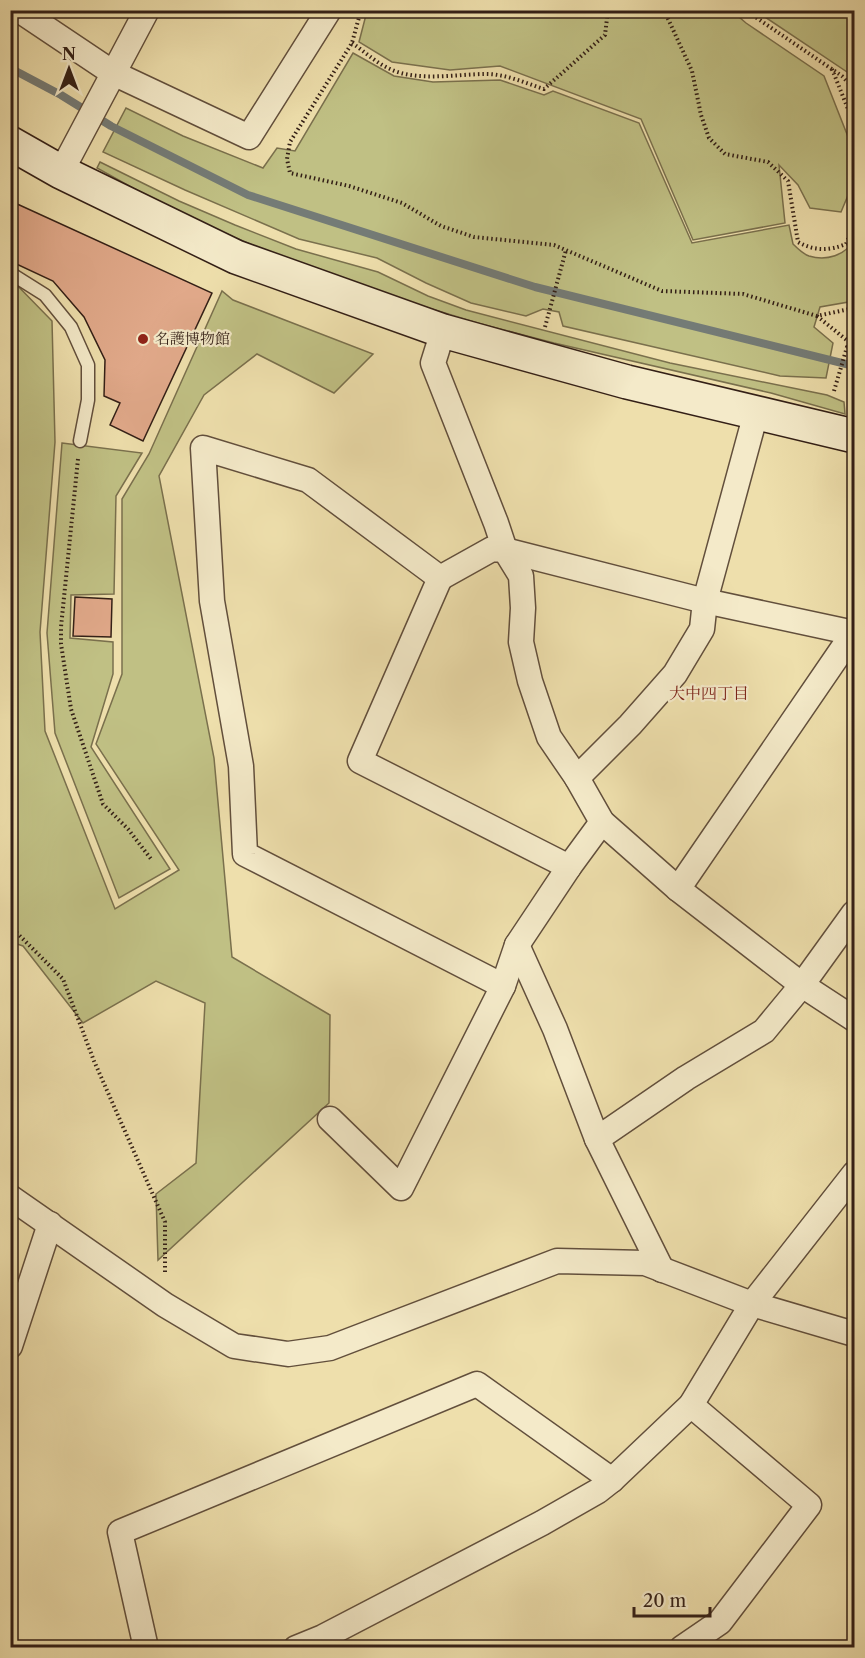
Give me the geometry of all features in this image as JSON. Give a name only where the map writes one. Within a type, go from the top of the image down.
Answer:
[{"type":"street","points":[[19,10],[113,73],[249,137],[329,10]]},
{"type":"street","points":[[61,172],[147,10]]},
{"type":"street","points":[[12,148],[236,257],[442,331],[627,382],[855,436]]},
{"type":"street","points":[[442,331],[433,363],[496,523],[504,550],[521,576],[523,608],[521,642],[530,681],[549,736],[577,778],[602,822],[678,889],[802,985],[855,1018]]},
{"type":"street","points":[[577,778],[630,725],[675,674],[702,629],[705,601],[756,413]]},
{"type":"street","points":[[440,578],[308,480],[203,448],[212,601],[241,766],[245,854],[503,986]]},
{"type":"street","points":[[569,867],[360,762],[440,578],[492,549],[504,550],[705,601],[854,632],[678,889]]},
{"type":"street","points":[[330,1119],[401,1188],[503,986],[517,945],[602,822]]},
{"type":"street","points":[[597,1138],[686,1078],[764,1031],[802,985],[855,913]]},
{"type":"street","points":[[517,945],[555,1029],[597,1138],[662,1270]]},
{"type":"street","points":[[296,1647],[325,1642],[542,1523],[598,1491],[612,1480],[691,1405],[752,1304],[855,1174]]},
{"type":"street","points":[[10,1197],[165,1305],[234,1346],[288,1353],[330,1348],[557,1261],[645,1263],[752,1304],[855,1334]]},
{"type":"street","points":[[10,1346],[50,1224]]},
{"type":"street","points":[[146,1647],[120,1532],[477,1384],[612,1480]]},
{"type":"street","points":[[682,1647],[720,1622],[809,1505],[691,1405]]},
{"type":"lane","points":[[10,273],[45,295],[71,327],[88,364],[88,400],[80,441]]},
{"type":"path","points":[[361,10],[352,43],[290,142],[287,159],[290,173],[349,186],[402,203],[441,226],[474,237],[554,245],[662,291],[743,294],[817,316],[855,348]]},
{"type":"path","points":[[352,43],[390,69],[399,72],[453,77],[487,74],[508,77],[544,89],[605,35],[608,10]]},
{"type":"path","points":[[664,10],[692,71],[701,115],[709,138],[725,154],[768,162],[788,181],[798,242],[809,248],[832,249],[846,244],[855,225]]},
{"type":"path","points":[[745,10],[842,76],[855,89]]},
{"type":"path","points":[[832,69],[855,124]]},
{"type":"path","points":[[545,327],[566,250]]},
{"type":"path","points":[[817,316],[855,308]]},
{"type":"path","points":[[834,391],[847,347],[855,348]]},
{"type":"path","points":[[80,441],[61,627],[61,644],[71,709],[103,804],[128,829],[151,859]]},
{"type":"path","points":[[10,926],[63,979],[94,1061],[165,1222],[165,1305]]},
{"type":"green space","points":[[367,11],[732,11],[824,76],[854,152],[854,181],[841,212],[810,208],[798,185],[779,165],[785,223],[693,240],[641,119],[500,66],[450,70],[392,62],[359,42]]},
{"type":"green space","points":[[756,11],[854,11],[854,80],[850,74]]},
{"type":"green space","points":[[353,53],[394,76],[433,82],[500,80],[544,95],[553,91],[639,123],[692,243],[789,225],[793,244],[800,251],[822,258],[841,253],[854,239],[854,301],[820,307],[814,327],[833,343],[826,378],[780,376],[563,326],[559,312],[543,309],[526,316],[471,303],[377,258],[299,239],[103,152],[126,108],[183,136],[263,168],[277,148],[295,151]]},
{"type":"green space","points":[[100,162],[179,201],[235,225],[296,249],[378,272],[428,296],[466,310],[670,363],[827,395],[844,402],[845,414],[771,393],[554,343],[399,299],[273,254],[174,211],[97,168]]},
{"type":"green space","points":[[11,279],[52,321],[55,442],[40,632],[45,731],[115,909],[179,870],[96,744],[122,674],[122,499],[149,454],[222,291],[233,300],[373,354],[334,393],[257,354],[204,395],[159,476],[214,758],[232,957],[330,1015],[329,1103],[158,1260],[156,1194],[196,1163],[205,1003],[156,981],[83,1023],[23,946],[11,942]]},
{"type":"green space","points":[[62,443],[142,453],[116,496],[114,594],[71,595],[70,638],[113,642],[113,674],[91,747],[170,869],[119,898],[55,733],[47,633]]},
{"type":"building","name":"名護博物館","points":[[15,203],[212,293],[143,441],[110,425],[120,403],[104,396],[105,360],[84,317],[53,281],[10,261],[10,213]]},
{"type":"building","points":[[75,597],[112,599],[111,637],[73,636]]},
{"type":"waterway","points":[[10,68],[61,95],[111,126],[248,195],[535,287],[854,366]]},
{"type":"place","name":"名護博物館","points":[[143,339]]},
{"type":"district","name":"大中四丁目","points":[[709,693]]}]
